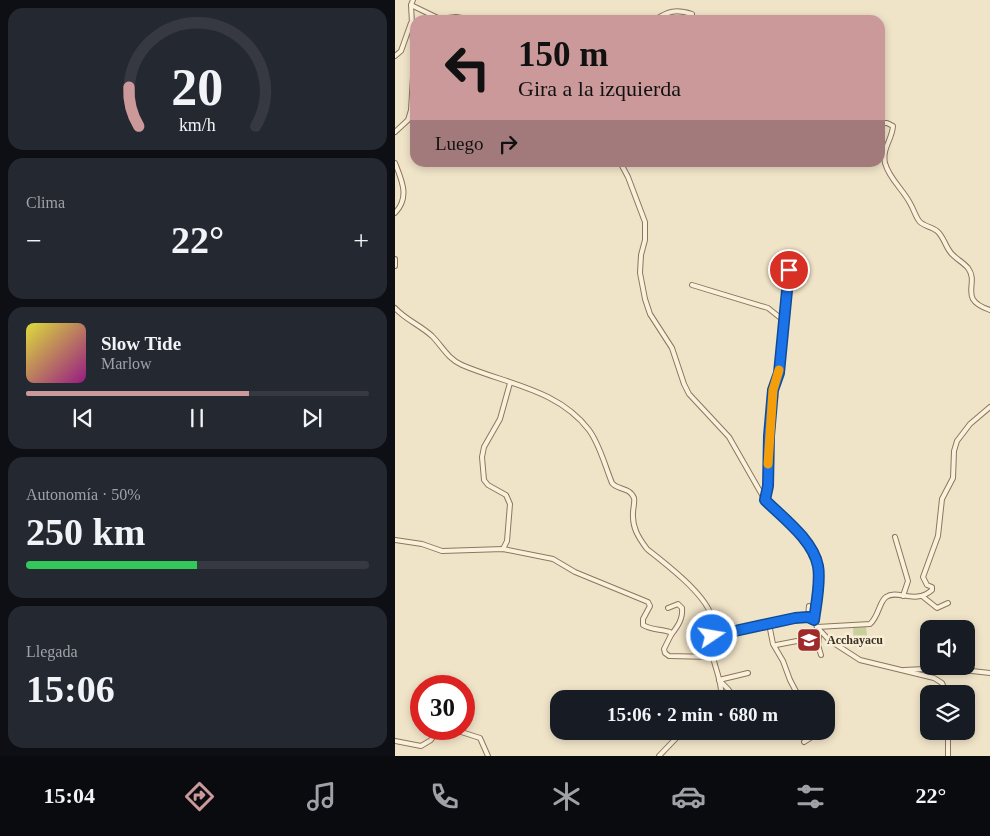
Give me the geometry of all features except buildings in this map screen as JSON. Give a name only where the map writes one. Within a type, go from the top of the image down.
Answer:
[{"type":"street","points":[[411,2],[433,15]]},
{"type":"street","points":[[411,2],[412,15]]},
{"type":"street","points":[[662,15],[666,12],[682,11],[692,15]]},
{"type":"street","points":[[395,56],[401,51],[410,26]]},
{"type":"street","points":[[395,132],[407,120],[410,112]]},
{"type":"street","points":[[885,123],[893,126],[892,133],[885,146]]},
{"type":"street","points":[[395,163],[404,192],[401,206],[395,213]]},
{"type":"street","points":[[885,164],[889,173],[910,202],[920,222],[935,229],[941,235],[951,253],[972,274],[970,288],[975,303],[981,308],[990,310]]},
{"type":"street","points":[[622,167],[628,177],[645,222],[641,274],[645,299],[650,314],[673,348],[689,394],[729,437],[765,500],[808,543],[819,566],[814,620],[820,631],[829,640],[861,660],[934,678],[943,685]]},
{"type":"street","points":[[395,259],[395,266]]},
{"type":"street","points":[[765,500],[768,486],[769,436],[773,390],[779,373],[790,259]]},
{"type":"street","points":[[692,285],[768,308],[783,320]]},
{"type":"street","points":[[395,308],[403,316],[432,336],[451,358],[461,364],[509,383],[555,399],[589,431],[595,439],[612,483],[615,487],[629,491],[634,499],[633,520],[635,531],[640,540],[701,598],[711,614],[713,657],[720,690]]},
{"type":"street","points":[[503,549],[507,540],[510,504],[506,495],[488,485],[484,480],[481,457],[483,447],[500,419],[509,383]]},
{"type":"street","points":[[817,626],[870,624],[875,619],[883,600],[887,596],[892,594],[914,598],[932,590],[932,587],[927,584],[923,577],[937,536],[942,500],[953,478],[954,451],[957,441],[970,424],[990,407]]},
{"type":"street","points":[[895,537],[909,581],[903,596]]},
{"type":"street","points":[[395,540],[422,544],[441,551],[503,549],[553,559],[575,572],[644,599],[650,606],[643,619],[643,625],[646,628],[663,629],[670,632],[671,635]]},
{"type":"street","points":[[921,596],[937,608],[948,603]]},
{"type":"street","points":[[668,608],[677,604],[682,608],[682,615],[664,649],[665,653],[669,656],[713,657]]},
{"type":"street","points":[[808,617],[809,606]]},
{"type":"street","points":[[712,636],[795,618],[808,617],[814,620]]},
{"type":"street","points":[[769,624],[773,644],[783,661],[795,690]]},
{"type":"street","points":[[820,631],[818,644],[821,655]]},
{"type":"street","points":[[776,645],[819,637]]},
{"type":"street","points":[[902,671],[945,668],[990,673]]},
{"type":"street","points":[[719,680],[748,673]]},
{"type":"street","points":[[719,680],[729,690]]},
{"type":"street","points":[[475,736],[480,738],[488,756]]},
{"type":"street","points":[[395,741],[421,746],[431,740]]},
{"type":"street","points":[[659,756],[674,740]]},
{"type":"street","points":[[948,740],[948,756]]},
{"type":"green space","points":[[866,626],[868,646],[854,647],[853,627]]},
{"type":"slow traffic","points":[[768,464],[773,390],[779,370]]},
{"type":"place","name":"Acchayacu","points":[[809,640]]},
{"type":"route","points":[[712,636],[795,618],[808,617],[814,620],[817,605],[819,566],[808,543],[765,500],[768,486],[769,436],[773,390],[779,373],[789,270]]}]
